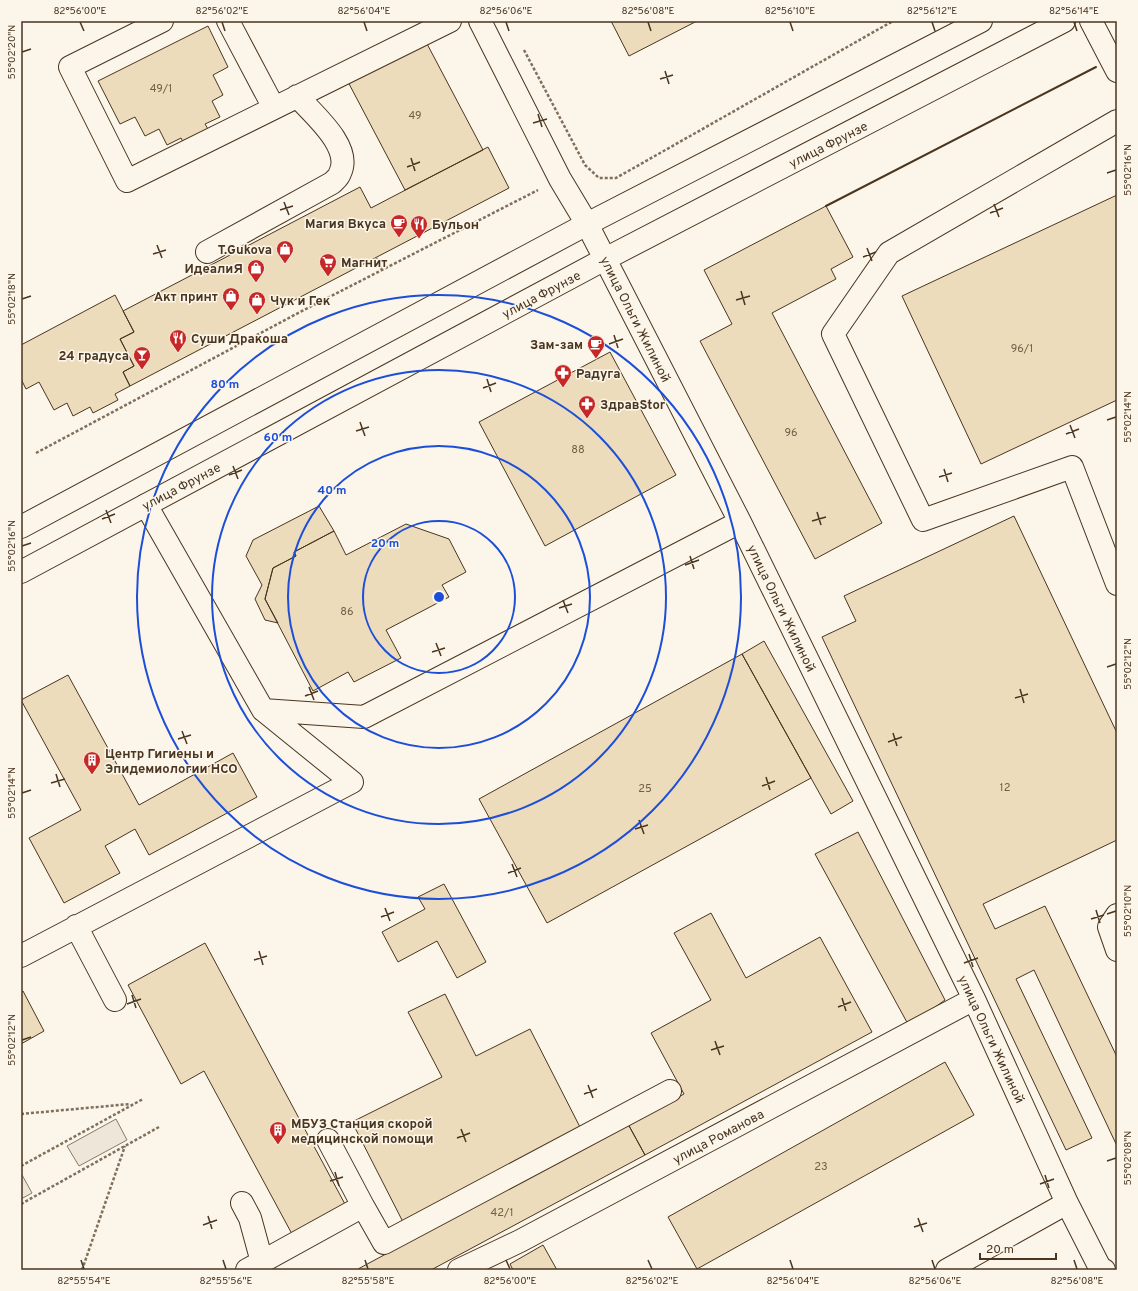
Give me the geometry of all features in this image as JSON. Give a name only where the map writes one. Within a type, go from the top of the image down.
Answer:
[{"type":"main road","points":[[162,21],[70,67],[127,181],[450,21]]},
{"type":"main road","points":[[228,21],[274,108]]},
{"type":"main road","name":"улица Ольги Жилиной","points":[[480,21],[560,179],[587,224],[740,522],[974,1000],[1067,1203],[1101,1269]]},
{"type":"main road","points":[[21,527],[587,224],[981,21]]},
{"type":"main road","name":"улица Фрунзе","points":[[21,572],[605,260],[1064,21]]},
{"type":"main road","points":[[1091,21],[1117,71]]},
{"type":"main road","points":[[207,252],[332,183],[340,173],[343,156],[334,137],[297,96]]},
{"type":"main road","points":[[1117,121],[889,253],[833,334],[924,520],[1072,467],[1117,584]]},
{"type":"main road","points":[[21,956],[352,782],[263,710],[146,505]]},
{"type":"main road","points":[[263,710],[364,717],[740,522]]},
{"type":"main road","points":[[1117,915],[1109,927],[1117,950]]},
{"type":"main road","points":[[76,926],[115,1000]]},
{"type":"main road","name":"улица Романова","points":[[460,1270],[520,1241],[974,1000]]},
{"type":"main road","points":[[328,1140],[384,1243],[670,1090]]},
{"type":"main road","points":[[947,1270],[1067,1203]]},
{"type":"main road","points":[[242,1204],[250,1218],[262,1267],[363,1206]]},
{"type":"path","points":[[523,48],[585,165],[599,178],[616,178],[893,21]]},
{"type":"path","points":[[36,453],[293,315],[585,165]]},
{"type":"path","points":[[376,258],[382,270]]},
{"type":"path","points":[[21,1166],[143,1099]]},
{"type":"path","points":[[21,1114],[133,1104]]},
{"type":"path","points":[[21,1204],[158,1127]]},
{"type":"path","points":[[82,1270],[125,1146]]},
{"type":"shaded area","points":[[116,1119],[127,1140],[79,1166],[67,1146]]},
{"type":"shaded area","points":[[21,1173],[32,1193],[21,1199]]},
{"type":"building","points":[[611,21],[697,21],[629,56]]},
{"type":"building","points":[[208,26],[228,67],[213,75],[223,95],[212,101],[220,117],[205,124],[208,129],[183,142],[181,138],[167,145],[159,129],[145,136],[135,117],[120,124],[98,81]]},
{"type":"building","points":[[425,40],[483,150],[405,190],[347,80]]},
{"type":"building","points":[[488,147],[509,188],[130,386],[123,372],[134,366],[120,339],[134,332],[123,311],[360,187],[371,208]]},
{"type":"building","points":[[1117,195],[1117,400],[981,464],[902,296]]},
{"type":"building","points":[[826,206],[853,257],[831,269],[836,279],[772,313],[882,523],[815,559],[700,341],[732,324],[704,270]]},
{"type":"building","points":[[115,295],[134,332],[120,339],[134,366],[123,372],[130,386],[115,394],[118,400],[93,413],[90,407],[73,416],[67,403],[54,410],[39,382],[26,389],[21,379],[21,345]]},
{"type":"building","points":[[610,352],[676,475],[545,546],[479,422]]},
{"type":"building","points":[[319,506],[334,531],[294,552],[296,556],[273,568],[265,599],[278,623],[265,620],[255,599],[262,585],[246,556],[253,540]]},
{"type":"building","points":[[1014,516],[1117,733],[1117,840],[983,904],[995,929],[1045,906],[1117,1057],[1117,1146],[1034,970],[1016,979],[1092,1138],[1066,1150],[822,637],[856,621],[844,596]]},
{"type":"building","points":[[406,524],[449,539],[466,572],[442,585],[449,597],[386,630],[401,658],[354,682],[348,672],[313,691],[265,599],[273,568],[296,556],[294,552],[334,531],[346,555]]},
{"type":"building","points":[[764,641],[853,801],[831,814],[742,654]]},
{"type":"building","points":[[742,654],[811,778],[547,923],[479,799]]},
{"type":"building","name":"Центр Гигиены и Эпидемиологии НСО","points":[[68,675],[139,805],[233,753],[257,797],[149,855],[135,829],[105,846],[120,873],[64,903],[29,838],[81,810],[21,700]]},
{"type":"building","points":[[858,832],[945,1000],[909,1026],[815,854]]},
{"type":"building","points":[[444,884],[486,962],[457,978],[437,941],[398,962],[382,932],[425,909],[418,897]]},
{"type":"building","points":[[711,913],[746,978],[820,937],[872,1032],[645,1155],[628,1124],[684,1094],[651,1033],[711,1000],[674,933]]},
{"type":"building","name":"МБУЗ Станция скорой медицинской помощи","points":[[205,943],[346,1206],[292,1234],[204,1071],[181,1084],[128,985]]},
{"type":"building","points":[[23,991],[44,1031],[21,1044],[21,992]]},
{"type":"building","points":[[445,994],[476,1056],[530,1029],[582,1131],[403,1222],[352,1122],[442,1077],[408,1012]]},
{"type":"building","points":[[945,1062],[974,1115],[697,1269],[668,1217]]},
{"type":"building","points":[[628,1124],[645,1155],[431,1270],[358,1269]]},
{"type":"building","points":[[543,1245],[557,1270],[513,1270],[510,1264]]},
{"type":"wall","points":[[826,206],[1096,67]]},
{"type":"place","name":"Магия Вкуса","points":[[399,238]]},
{"type":"place","name":"Бульон","points":[[419,239]]},
{"type":"place","name":"T.Gukova","points":[[285,264]]},
{"type":"place","name":"Магнит","points":[[328,277]]},
{"type":"place","name":"ИдеалиЯ","points":[[256,283]]},
{"type":"place","name":"Акт принт","points":[[231,311]]},
{"type":"place","name":"Чук и Гек","points":[[257,315]]},
{"type":"place","name":"Суши Дракоша","points":[[178,353]]},
{"type":"place","name":"Зам-зам","points":[[596,359]]},
{"type":"place","name":"24 градуса","points":[[142,370]]},
{"type":"place","name":"Радуга","points":[[563,388]]},
{"type":"place","name":"ЗдравStor","points":[[587,419]]},
{"type":"place","name":"Центр Гигиены и Эпидемиологии НСО","points":[[92,775]]},
{"type":"place","name":"МБУЗ Станция скорой медицинской помощи","points":[[278,1145]]}]
